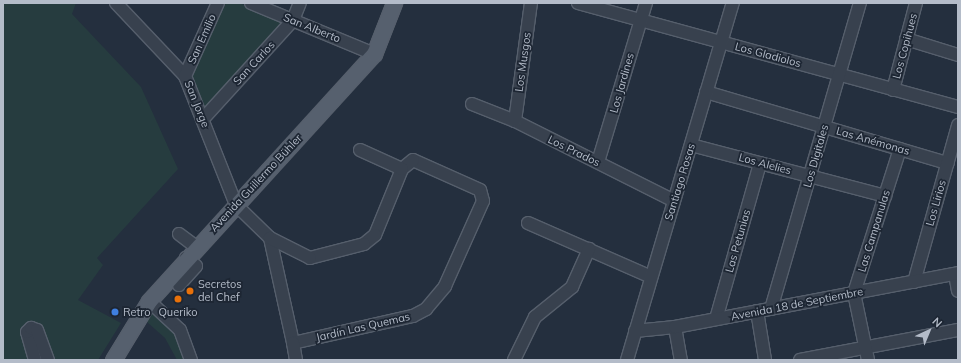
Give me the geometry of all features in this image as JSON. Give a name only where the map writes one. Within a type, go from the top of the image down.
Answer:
[{"type":"main road","name":"Avenida Guillermo Bühler","points":[[113,360],[149,300],[374,54],[394,3]]},
{"type":"street","name":"San Jorge","points":[[116,3],[185,76],[236,205]]},
{"type":"street","name":"San Emilio","points":[[185,76],[218,3]]},
{"type":"street","name":"San Alberto","points":[[251,3],[374,54]]},
{"type":"street","name":"San Carlos","points":[[203,119],[293,20],[300,3]]},
{"type":"street","name":"Los Musgos","points":[[515,121],[531,3]]},
{"type":"street","name":"Los Gladiolos","points":[[578,3],[958,107]]},
{"type":"street","name":"Los Jardines","points":[[598,162],[646,3]]},
{"type":"street","name":"Santiago Rosas","points":[[627,360],[733,3]]},
{"type":"street","name":"Los Digitales","points":[[771,309],[811,176],[838,74],[860,3]]},
{"type":"street","name":"Los Copihues","points":[[893,90],[916,3]]},
{"type":"street","points":[[906,39],[958,55]]},
{"type":"street","name":"Las Anémonas","points":[[706,92],[948,163]]},
{"type":"street","name":"Los Prados","points":[[472,104],[515,121],[674,201]]},
{"type":"street","name":"Los Lirios","points":[[914,282],[958,125]]},
{"type":"street","name":"Los Alelies","points":[[691,145],[885,196]]},
{"type":"street","name":"Las Campanulas","points":[[854,293],[900,149]]},
{"type":"street","points":[[236,205],[270,238],[310,258],[364,244],[375,235],[402,169],[360,150]]},
{"type":"street","name":"Jardín Las Quemas","points":[[293,343],[413,316],[432,305],[442,293],[483,201],[480,190],[413,160],[402,169]]},
{"type":"street","name":"Las Petunias","points":[[716,319],[760,163]]},
{"type":"street","points":[[528,223],[651,277]]},
{"type":"street","points":[[179,234],[191,253],[196,266],[179,285]]},
{"type":"street","points":[[270,238],[296,360]]},
{"type":"street","points":[[514,360],[535,317],[572,287],[589,250]]},
{"type":"street","points":[[956,274],[958,291]]},
{"type":"street","name":"Avenida 18 de Septiembre","points":[[635,331],[675,327],[956,274]]},
{"type":"street","points":[[854,293],[868,360]]},
{"type":"street","points":[[149,300],[180,330],[191,360]]},
{"type":"street","points":[[757,312],[765,360]]},
{"type":"street","points":[[675,327],[681,360]]},
{"type":"street","points":[[35,360],[27,332],[31,328],[37,330],[48,360]]},
{"type":"street","points":[[800,360],[958,330]]},
{"type":"green space","points":[[3,3],[76,3],[72,14],[141,87],[178,169],[97,258],[103,265],[78,300],[121,323],[98,360],[3,360]]},
{"type":"green space","points":[[226,3],[240,3],[282,23],[204,110],[190,77]]},
{"type":"green space","points":[[153,311],[175,331],[185,360],[177,360],[165,338],[147,322]]},
{"type":"place","name":"Secretos del Chef","points":[[190,291]]},
{"type":"place","name":"Queriko","points":[[178,299]]},
{"type":"place","name":"Retro","points":[[115,312]]}]
